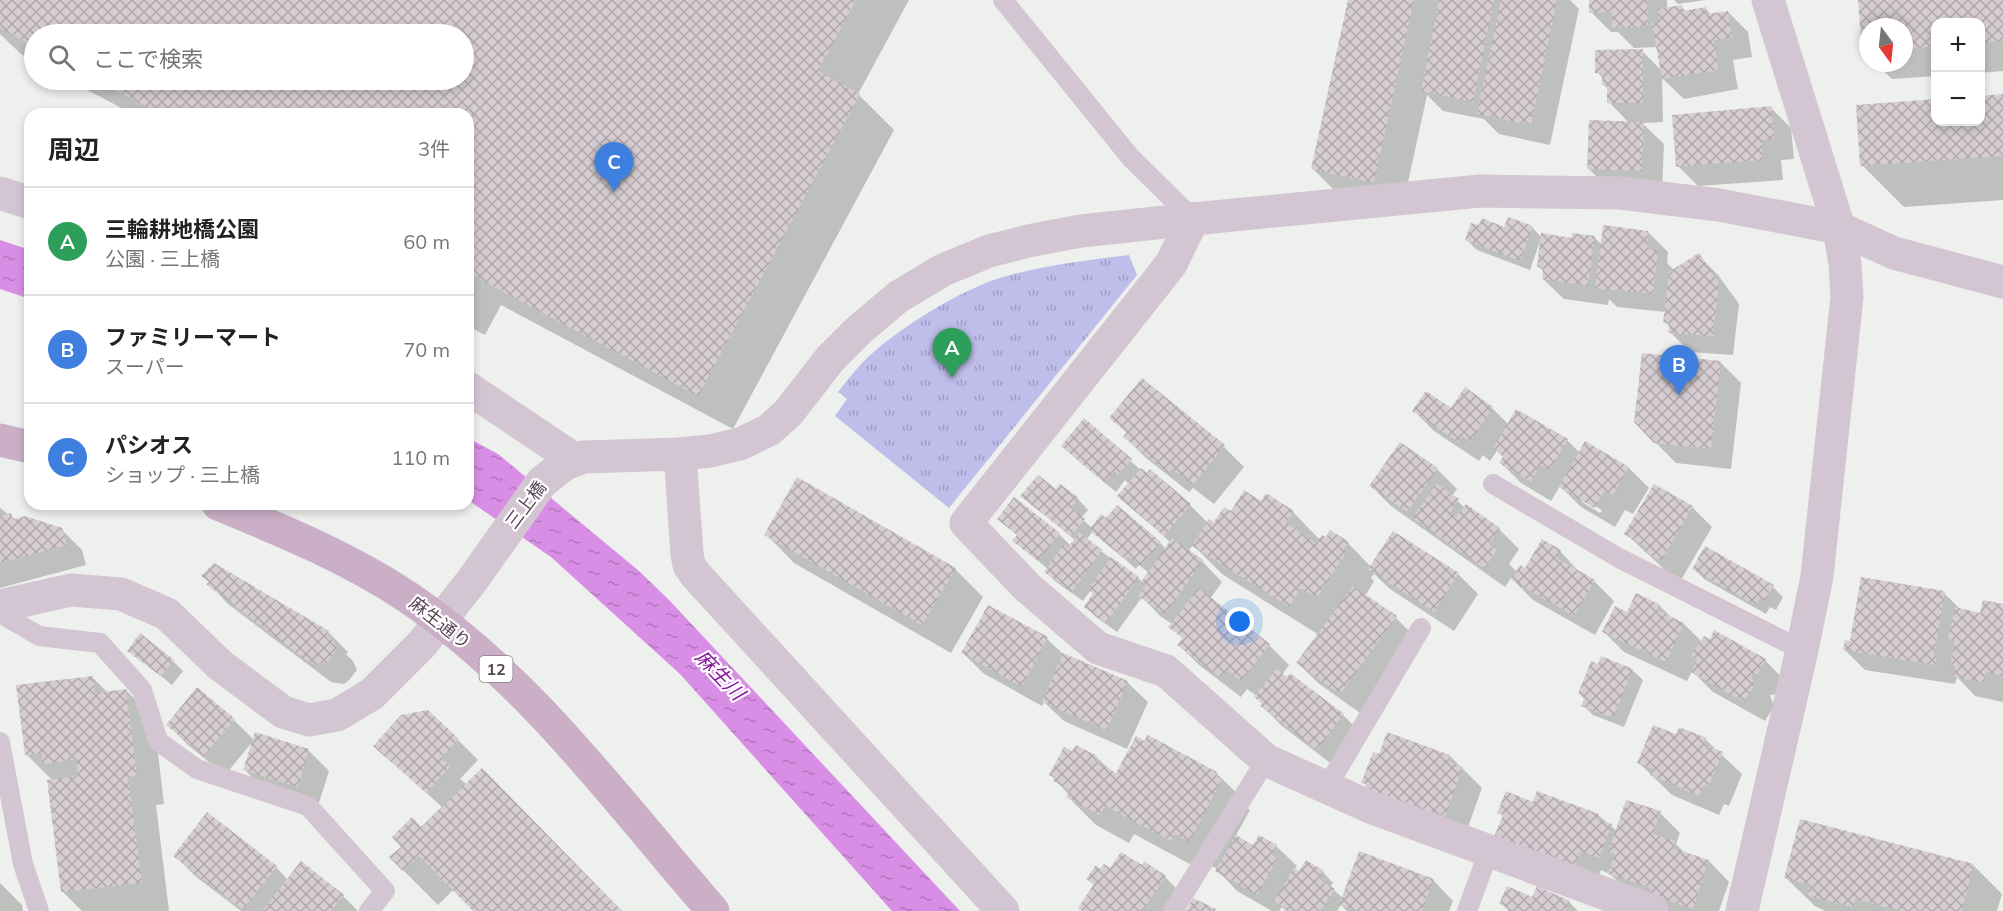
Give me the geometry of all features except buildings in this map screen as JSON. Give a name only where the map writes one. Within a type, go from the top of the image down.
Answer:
[{"type":"main road","points":[[0,440],[24,446]]},
{"type":"main road","name":"麻生通り","points":[[232,510],[312,543],[370,573],[440,621],[490,663],[556,726],[713,911]]},
{"type":"street","points":[[1742,911],[1817,576],[1847,297],[1845,264],[1839,228],[1768,0]]},
{"type":"street","points":[[474,392],[570,462],[710,451],[740,444],[769,430],[788,413],[830,359],[859,330],[898,297],[943,270],[990,251],[1081,231],[1480,191],[1620,193],[1719,205],[1839,228],[1894,253],[2003,282]]},
{"type":"street","points":[[0,194],[24,201]]},
{"type":"street","points":[[1193,219],[1171,264],[966,522],[1027,587],[1098,648],[1166,671],[1266,759],[1370,807],[1652,911]]},
{"type":"street","points":[[680,454],[687,554],[689,565],[695,574],[1003,911]]},
{"type":"street","name":"三上橋","points":[[0,606],[71,590],[121,594],[167,614],[220,665],[283,712],[309,720],[337,714],[372,694],[399,668],[471,582],[542,482],[570,462]]},
{"type":"lane","points":[[1003,0],[1131,158],[1193,219]]},
{"type":"lane","points":[[1494,484],[1619,558],[1802,650]]},
{"type":"lane","points":[[0,613],[39,636],[100,643],[142,690],[158,741],[197,769],[308,806],[385,891],[369,911]]},
{"type":"lane","points":[[1327,787],[1421,628]]},
{"type":"lane","points":[[0,742],[23,864],[39,911]]},
{"type":"lane","points":[[1173,911],[1266,759]]},
{"type":"lane","points":[[1467,911],[1489,851]]},
{"type":"green space","points":[[1129,255],[1137,275],[949,508],[835,416],[847,399],[838,392],[861,364],[891,338],[929,312],[969,290],[1021,272]]},
{"type":"water","points":[[0,240],[24,248],[24,297],[0,289]]},
{"type":"water","name":"麻生川","points":[[474,441],[498,454],[639,571],[670,601],[960,911],[892,911],[680,674],[551,557],[474,504]]},
{"type":"place","name":"パシオス","points":[[614,192]]},
{"type":"place","name":"三輪耕地橋公園","points":[[952,378]]},
{"type":"place","name":"ファミリーマート","points":[[1679,395]]}]
